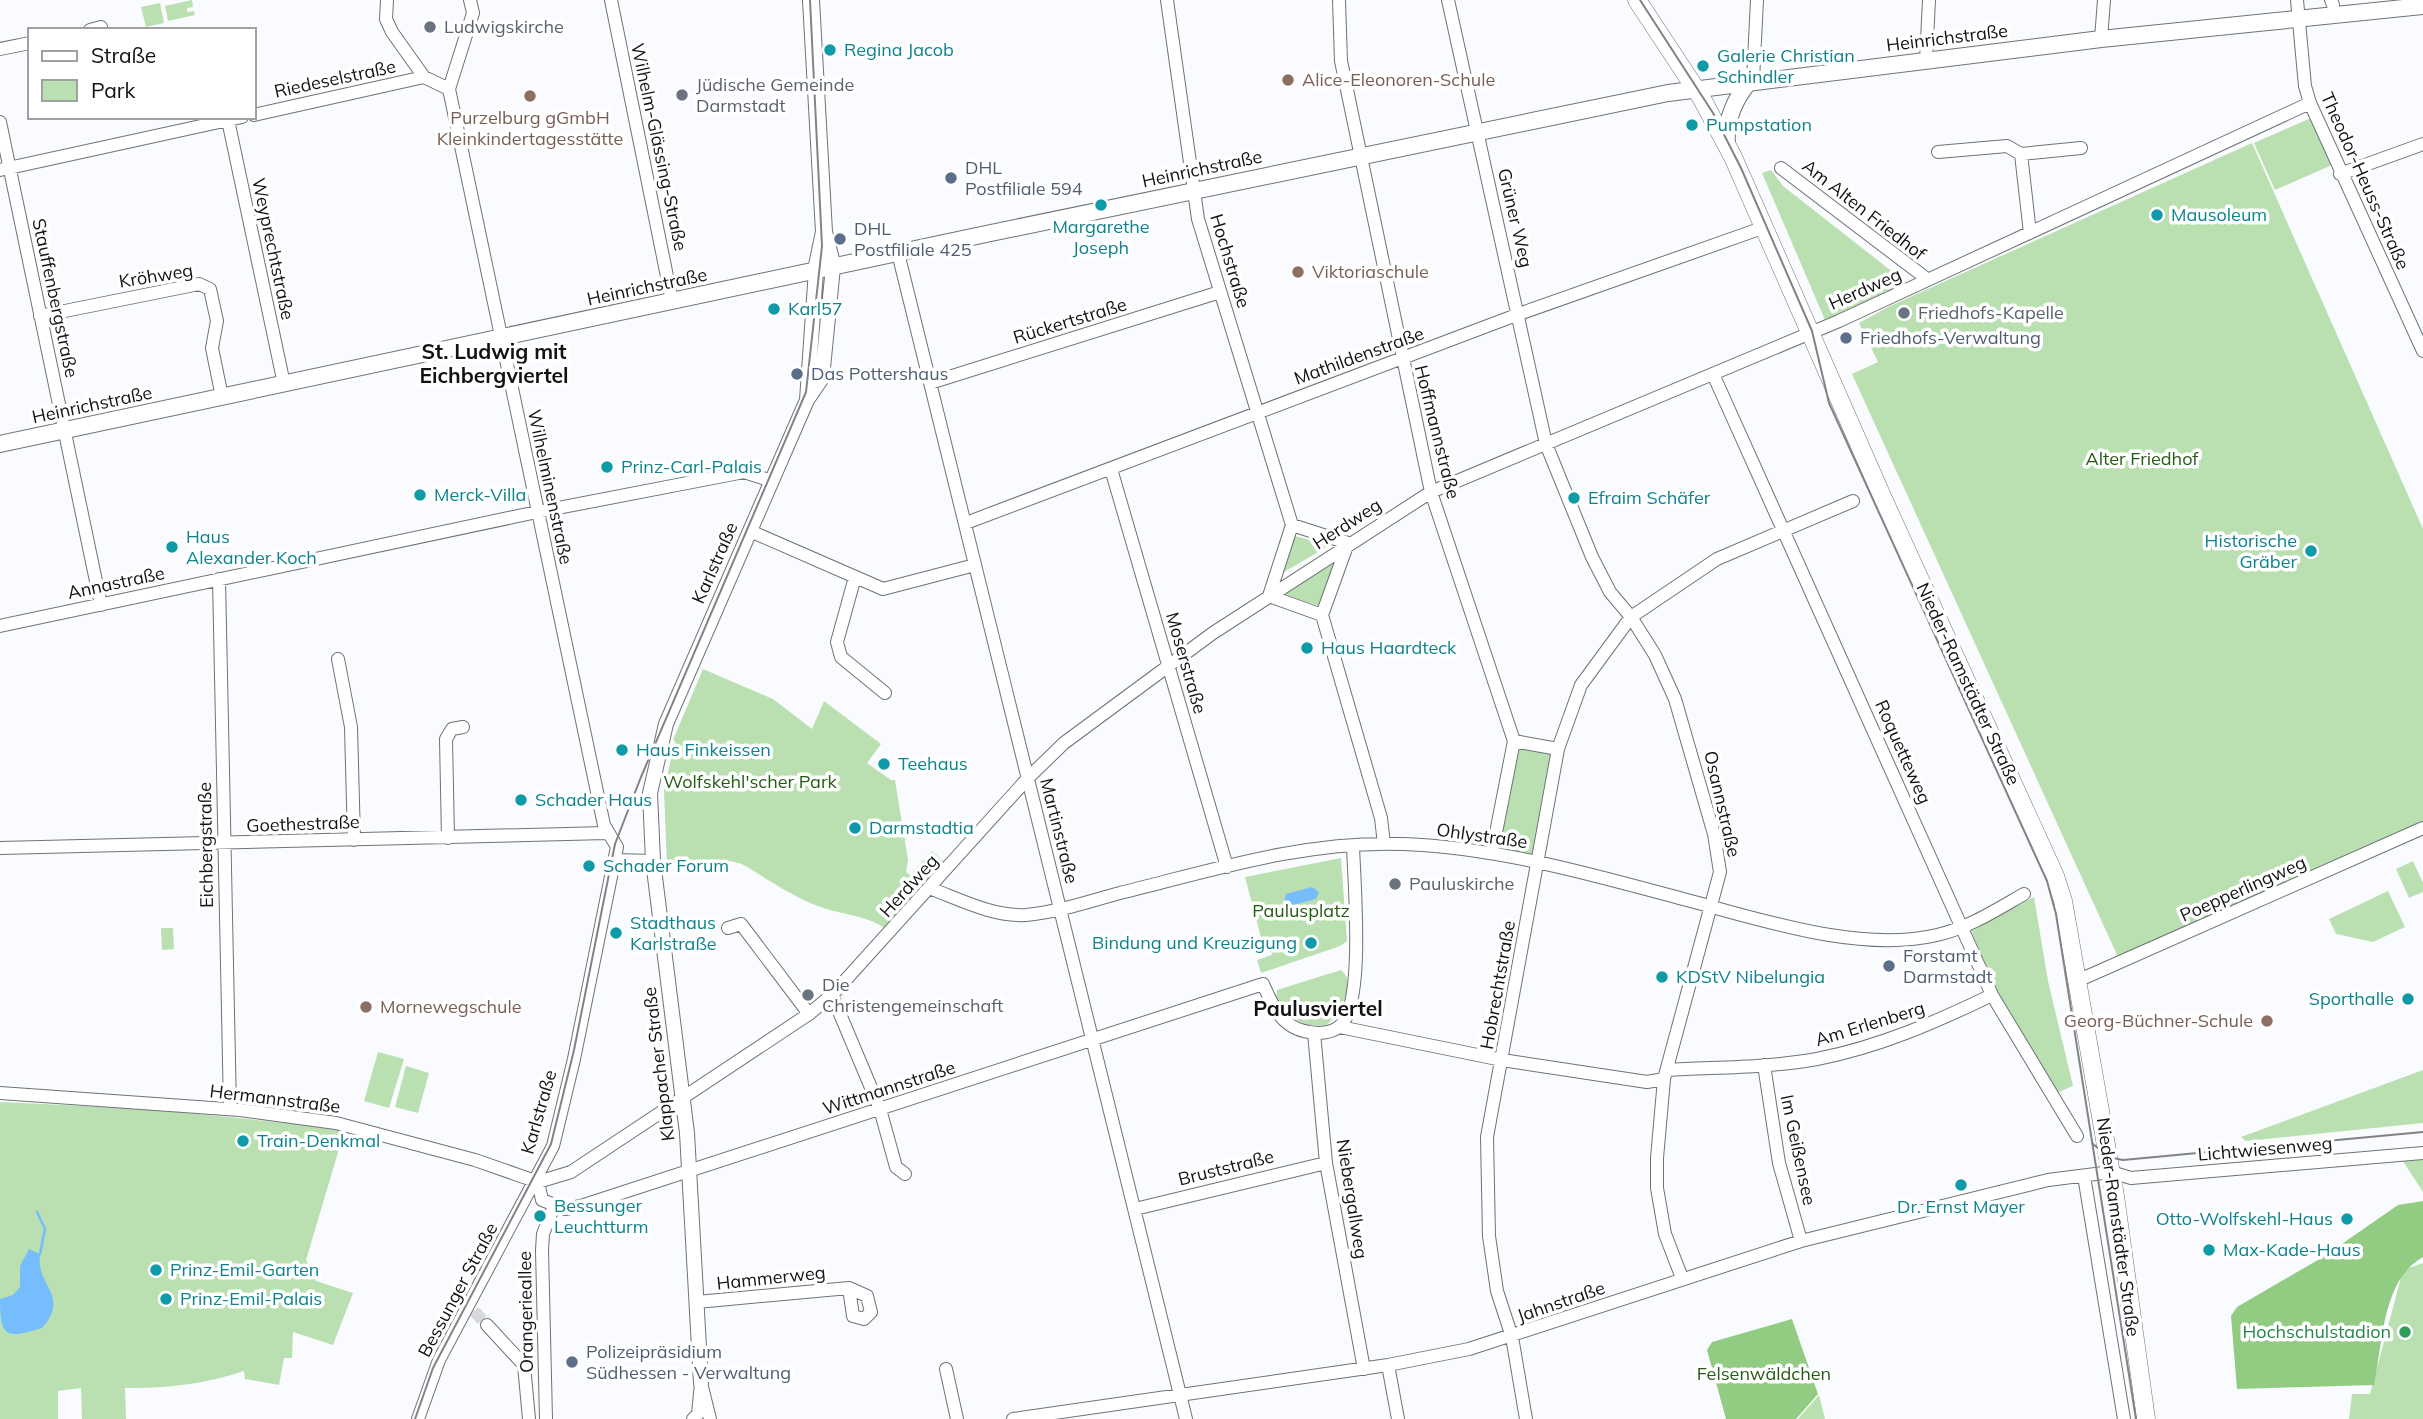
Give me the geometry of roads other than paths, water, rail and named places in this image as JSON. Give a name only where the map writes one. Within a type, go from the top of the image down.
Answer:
[{"type":"main road","name":"Karlstraße","points":[[811,0],[824,232],[833,267]]},
{"type":"main road","name":"Nieder-Ramstädter Straße","points":[[1637,0],[1696,89],[1727,145],[1885,503],[2055,876],[2063,901],[2111,1172],[2146,1419]]},
{"type":"main road","name":"Heinrichstraße","points":[[0,444],[1194,190],[1696,89],[2101,39],[2423,6]]},
{"type":"main road","points":[[1727,145],[1732,109],[1740,92],[1751,81]]},
{"type":"main road","name":"Karlstraße","points":[[816,270],[824,232]]},
{"type":"street","points":[[387,0],[386,19],[392,32],[424,77],[449,89],[470,22],[470,0]]},
{"type":"street","name":"Wilhelm-Glässing-Straße","points":[[611,0],[672,302]]},
{"type":"street","name":"Hochstraße","points":[[1167,0],[1198,219],[1292,525]]},
{"type":"street","name":"Hoffmannstraße","points":[[1339,0],[1341,61],[1401,360],[1431,492],[1514,741],[1492,853]]},
{"type":"street","name":"Grüner Weg","points":[[1448,0],[1546,444]]},
{"type":"street","points":[[1751,81],[1757,0]]},
{"type":"street","points":[[1926,60],[1929,0]]},
{"type":"street","points":[[2101,39],[2104,0]]},
{"type":"street","name":"Theodor-Heuss-Straße","points":[[2297,0],[2310,103],[2340,174],[2423,351]]},
{"type":"street","points":[[0,49],[28,43]]},
{"type":"street","name":"Riedeselstraße","points":[[256,115],[424,77]]},
{"type":"street","name":"Wilhelminenstraße","points":[[449,89],[606,833],[616,853]]},
{"type":"street","name":"Herdweg","points":[[537,1182],[571,1172],[683,1095],[809,1014],[832,995],[1028,778],[1064,744],[1168,665],[1348,543],[1431,492],[1713,374],[2030,233],[2310,103]]},
{"type":"street","points":[[5,169],[233,119]]},
{"type":"street","name":"Weyprechtstraße","points":[[228,120],[284,384]]},
{"type":"street","name":"Stauffenbergstraße","points":[[0,122],[5,169],[40,316],[101,605]]},
{"type":"street","points":[[2340,174],[2423,144]]},
{"type":"street","points":[[1938,152],[2007,146],[2021,154],[2081,148]]},
{"type":"street","points":[[2021,154],[2030,233]]},
{"type":"street","name":"Am Alten Friedhof","points":[[1781,168],[1927,279]]},
{"type":"street","name":"Mathildenstraße","points":[[966,523],[1518,314],[1765,227]]},
{"type":"street","name":"Martinstraße","points":[[898,253],[1186,1419]]},
{"type":"street","name":"Karlstraße","points":[[660,742],[807,400],[822,378],[833,267]]},
{"type":"street","name":"Karlstraße","points":[[807,400],[816,270]]},
{"type":"street","name":"Kröhweg","points":[[40,316],[199,284],[210,289],[216,321],[212,348],[222,397]]},
{"type":"street","name":"Rückertstraße","points":[[930,383],[1220,292]]},
{"type":"street","name":"Roquetteweg","points":[[1713,374],[1992,995],[2077,1136]]},
{"type":"street","name":"Osannstraße","points":[[1546,444],[1592,557],[1610,592],[1631,617],[1675,699],[1697,768],[1720,872],[1713,907],[1700,941],[1666,1074],[1657,1188],[1665,1234],[1682,1278]]},
{"type":"street","name":"Moserstraße","points":[[1111,469],[1227,867]]},
{"type":"street","name":"Annastraße","points":[[0,626],[537,512],[744,472],[772,481]]},
{"type":"street","name":"Hobrechtstraße","points":[[1526,1419],[1512,1337],[1497,1291],[1489,1236],[1488,1137],[1558,749],[1581,685],[1631,617],[1717,559],[1853,501]]},
{"type":"street","points":[[1322,615],[1269,596],[1292,525],[1348,543],[1322,615],[1378,808],[1384,844]]},
{"type":"street","points":[[750,531],[883,589],[975,565]]},
{"type":"street","points":[[855,577],[837,642],[841,657],[885,693]]},
{"type":"street","name":"Eichbergstraße","points":[[219,579],[230,1109]]},
{"type":"street","points":[[338,659],[351,727],[354,840]]},
{"type":"street","points":[[448,838],[446,739],[452,729],[463,727]]},
{"type":"street","points":[[1514,741],[1558,749]]},
{"type":"street","name":"Klappacher Straße","points":[[660,742],[650,793],[653,861],[690,1171],[701,1382],[707,1398],[702,1417]]},
{"type":"street","name":"Poepperlingweg","points":[[2077,981],[2423,828]]},
{"type":"street","name":"Goethestraße","points":[[0,848],[606,833]]},
{"type":"street","name":"Ohlystraße","points":[[929,887],[980,908],[1015,914],[1060,908],[1295,852],[1384,844],[1492,853],[1824,933],[1891,940],[1935,935],[1963,928],[2024,894]]},
{"type":"street","points":[[1314,1033],[1340,1027],[1348,1015],[1356,976],[1353,846]]},
{"type":"street","points":[[616,853],[653,861]]},
{"type":"street","name":"Karlstraße","points":[[537,1182],[559,1127],[616,853]]},
{"type":"street","points":[[728,928],[741,925],[809,1014]]},
{"type":"street","name":"Wittmannstraße","points":[[554,1206],[565,1209],[581,1206],[1263,984],[1281,1018],[1296,1030],[1314,1033]]},
{"type":"street","points":[[832,995],[880,1109],[896,1167],[905,1174]]},
{"type":"street","name":"Am Erlenberg","points":[[1340,1027],[1502,1060],[1647,1082],[1666,1074],[1764,1065],[1849,1052],[1922,1029],[1992,995]]},
{"type":"street","name":"Niebergallweg","points":[[1314,1033],[1326,1163],[1364,1368]]},
{"type":"street","name":"Im Geißensee","points":[[1764,1065],[1779,1163],[1801,1241]]},
{"type":"street","name":"Hermannstraße","points":[[0,1093],[230,1109],[336,1122],[475,1160],[537,1182]]},
{"type":"street","name":"Lichtwiesenweg","points":[[2111,1172],[2131,1178],[2423,1153]]},
{"type":"street","name":"Bruststraße","points":[[1135,1209],[1326,1163]]},
{"type":"street","name":"Jahnstraße","points":[[1013,1419],[1388,1365],[1512,1337],[1682,1278],[1801,1241],[2049,1180],[2111,1172]]},
{"type":"street","name":"Nieder-Ramstädter Straße","points":[[2084,1175],[2124,1419]]},
{"type":"street","points":[[537,1182],[542,1200],[554,1206]]},
{"type":"street","name":"Bessunger Straße","points":[[418,1419],[435,1368],[471,1309],[537,1182]]},
{"type":"street","name":"Orangerieallee","points":[[546,1419],[542,1250],[543,1234],[554,1206]]},
{"type":"street","name":"Hammerweg","points":[[697,1302],[849,1288]]},
{"type":"street","points":[[487,1325],[524,1365],[529,1419]]},
{"type":"street","points":[[1388,1365],[1398,1419]]},
{"type":"street","points":[[946,1368],[957,1419]]},
{"type":"water","points":[[1312,887],[1319,892],[1316,899],[1289,906],[1284,902],[1286,894]]},
{"type":"water","points":[[29,1249],[40,1254],[42,1273],[52,1294],[53,1309],[42,1328],[13,1334],[4,1328],[0,1299],[13,1295],[20,1287],[20,1266]]},
{"type":"waterway","points":[[37,1212],[45,1229],[40,1254]]},
{"type":"tunnel","points":[[474,1311],[487,1325]]},
{"type":"tram line","points":[[415,1419],[433,1368],[551,1144],[574,1050],[615,844],[641,777],[806,392],[822,246],[810,0]]},
{"type":"tram line","points":[[1640,0],[1713,113],[1741,168],[1812,331],[1829,403],[2047,881],[2056,914],[2136,1419]]},
{"type":"tram line","points":[[2092,1143],[2108,1157],[2123,1160],[2423,1132]]},
{"type":"place","name":"Ludwigskirche","points":[[430,27]]},
{"type":"place","name":"Regina Jacob","points":[[830,50]]},
{"type":"place","name":"Galerie Christian Schindler","points":[[1703,66]]},
{"type":"place","name":"Alice-Eleonoren-Schule","points":[[1288,80]]},
{"type":"place","name":"Jüdische Gemeinde Darmstadt","points":[[682,95]]},
{"type":"place","name":"Purzelburg gGmbH Kleinkindertagesstätte","points":[[530,96]]},
{"type":"place","name":"Pumpstation","points":[[1692,125]]},
{"type":"place","name":"DHL Postfiliale 594","points":[[951,178]]},
{"type":"place","name":"Margarethe Joseph","points":[[1101,205]]},
{"type":"place","name":"Mausoleum","points":[[2157,215]]},
{"type":"place","name":"DHL Postfiliale 425","points":[[840,239]]},
{"type":"place","name":"Viktoriaschule","points":[[1298,272]]},
{"type":"place","name":"Karl57","points":[[774,309]]},
{"type":"place","name":"Friedhofs-Kapelle","points":[[1904,313]]},
{"type":"place","name":"Friedhofs-Verwaltung","points":[[1846,338]]},
{"type":"place","name":"Das Pottershaus","points":[[797,374]]},
{"type":"place","name":"Prinz-Carl-Palais","points":[[607,467]]},
{"type":"place","name":"Merck-Villa","points":[[420,495]]},
{"type":"place","name":"Efraim Schäfer","points":[[1574,498]]},
{"type":"place","name":"Haus Alexander Koch","points":[[172,547]]},
{"type":"place","name":"Historische Gräber","points":[[2311,551]]},
{"type":"place","name":"Haus Haardteck","points":[[1307,648]]},
{"type":"place","name":"Haus Finkeissen","points":[[622,750]]},
{"type":"place","name":"Teehaus","points":[[884,764]]},
{"type":"place","name":"Schader Haus","points":[[521,800]]},
{"type":"place","name":"Darmstadtia","points":[[855,828]]},
{"type":"place","name":"Schader Forum","points":[[589,866]]},
{"type":"place","name":"Pauluskirche","points":[[1395,884]]},
{"type":"place","name":"Stadthaus Karlstraße","points":[[616,933]]},
{"type":"place","name":"Bindung und Kreuzigung","points":[[1311,943]]},
{"type":"place","name":"Forstamt Darmstadt","points":[[1889,966]]},
{"type":"place","name":"KDStV Nibelungia","points":[[1662,977]]},
{"type":"place","name":"Die Christengemeinschaft","points":[[808,995]]},
{"type":"place","name":"Sporthalle","points":[[2408,999]]},
{"type":"place","name":"Mornewegschule","points":[[366,1007]]},
{"type":"place","name":"Georg-Büchner-Schule","points":[[2267,1021]]},
{"type":"place","name":"Train-Denkmal","points":[[243,1141]]},
{"type":"place","name":"Dr. Ernst Mayer","points":[[1961,1185]]},
{"type":"place","name":"Bessunger Leuchtturm","points":[[540,1216]]},
{"type":"place","name":"Otto-Wolfskehl-Haus","points":[[2347,1219]]},
{"type":"place","name":"Max-Kade-Haus","points":[[2209,1250]]},
{"type":"place","name":"Prinz-Emil-Garten","points":[[156,1270]]},
{"type":"place","name":"Prinz-Emil-Palais","points":[[166,1299]]},
{"type":"place","name":"Hochschulstadion","points":[[2405,1332]]},
{"type":"place","name":"Polizeipräsidium Südhessen - Verwaltung","points":[[572,1362]]},
{"type":"district","name":"St. Ludwig mit Eichbergviertel","points":[[494,364]]},
{"type":"district","name":"Paulusviertel","points":[[1318,1009]]},
{"type":"park label","name":"Alter Friedhof","points":[[2142,459]]},
{"type":"park label","name":"Wolfskehl'scher Park","points":[[750,782]]},
{"type":"park label","name":"Paulusplatz","points":[[1301,911]]},
{"type":"park label","name":"Felsenwäldchen","points":[[1764,1374]]}]
